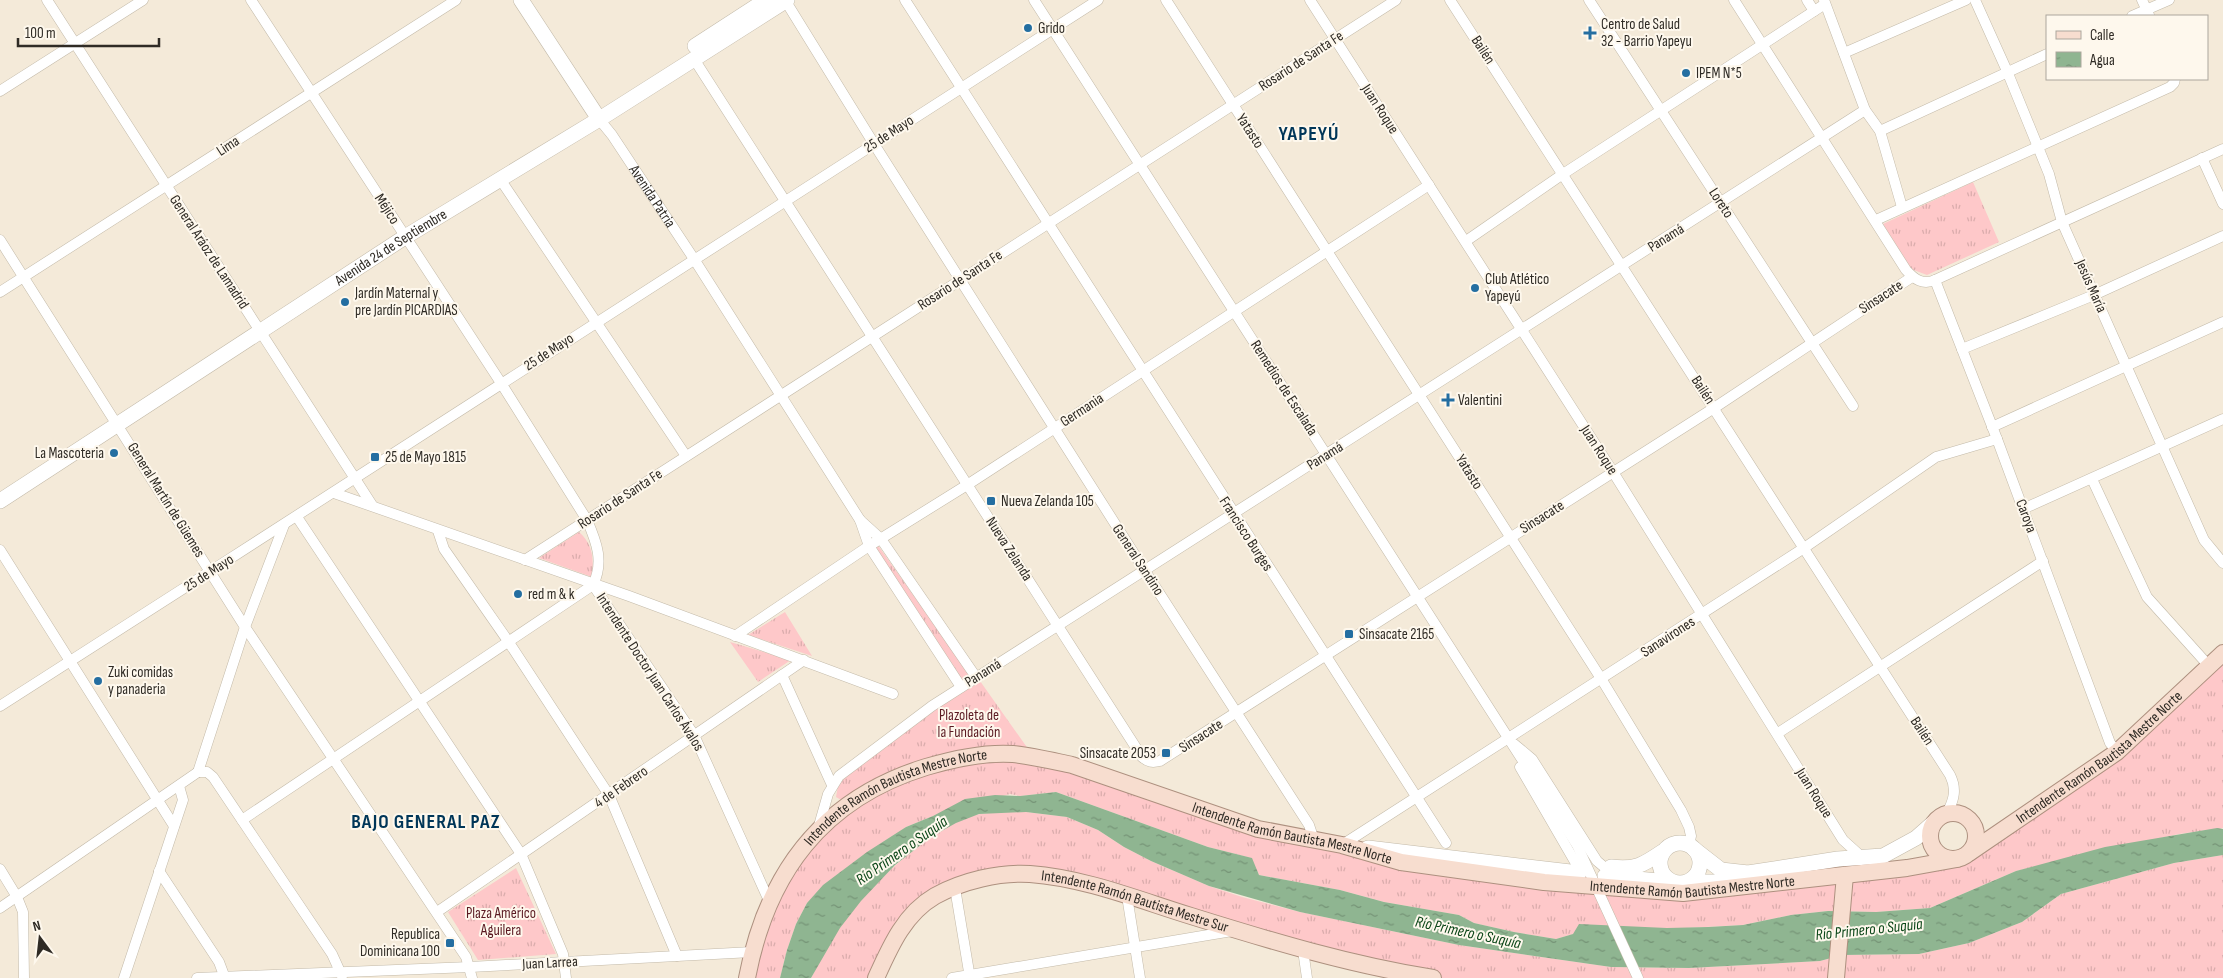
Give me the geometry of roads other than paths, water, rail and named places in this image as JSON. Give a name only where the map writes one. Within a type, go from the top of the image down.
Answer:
[{"type":"main road","name":"Avenida Patria","points":[[521,0],[602,111]]},
{"type":"main road","name":"Avenida Patria","points":[[531,0],[602,111]]},
{"type":"main road","name":"Avenida 24 de Septiembre","points":[[0,501],[405,237],[500,179],[766,0]]},
{"type":"main road","name":"Avenida 24 de Septiembre","points":[[602,111],[694,59],[786,0]]},
{"type":"main road","name":"Intendente Ramón Bautista Mestre Norte","points":[[747,978],[760,925],[770,903],[789,866],[818,830],[837,813],[861,797],[911,772],[969,757],[1011,754],[1072,765],[1246,825],[1342,845],[1402,862],[1544,882],[1602,880],[1684,893],[1907,868],[1963,856],[2117,752],[2223,652]]},
{"type":"main road","points":[[1602,880],[1647,862],[1672,844],[1684,843],[1721,870],[1740,873],[1838,859],[1883,856],[1916,838],[1933,823],[1947,813],[1962,814],[1974,824],[1976,839],[1963,856],[1943,857],[1932,846],[1930,838],[1933,823]]},
{"type":"main road","points":[[1342,845],[1578,873]]},
{"type":"main road","points":[[1689,882],[1698,872],[1700,866],[1700,860],[1692,847]]},
{"type":"main road","points":[[1662,852],[1660,858],[1661,871],[1670,882]]},
{"type":"main road","name":"Intendente Ramón Bautista Mestre Sur","points":[[876,978],[895,938],[910,918],[934,897],[985,878],[1029,874],[1072,881],[1127,896],[1303,950],[1388,970],[1433,978]]},
{"type":"main road","points":[[1836,978],[1845,896],[1845,875]]},
{"type":"main road","points":[[1602,880],[1670,882],[1793,881]]},
{"type":"street","name":"General Aráoz de Lamadrid","points":[[47,0],[372,505]]},
{"type":"street","points":[[0,91],[143,0]]},
{"type":"street","name":"Méjico","points":[[251,0],[501,383],[587,520]]},
{"type":"street","name":"Lima","points":[[0,292],[456,0]]},
{"type":"street","name":"General Sandino","points":[[786,0],[874,144],[1054,428],[1310,825],[1314,840]]},
{"type":"street","name":"Francisco Burges","points":[[905,0],[1446,843]]},
{"type":"street","name":"Remedios de Escalada","points":[[1034,0],[1508,739],[1602,880]]},
{"type":"street","name":"25 de Mayo","points":[[0,706],[297,517],[501,383],[1098,0]]},
{"type":"street","name":"Yatasto","points":[[1166,0],[1602,680],[1681,810],[1689,827],[1692,847]]},
{"type":"street","name":"Juan Roque","points":[[1310,0],[1613,472],[1778,733],[1843,840],[1864,858]]},
{"type":"street","name":"Rosario de Santa Fe","points":[[525,560],[1396,0]]},
{"type":"street","name":"Bailén","points":[[1450,0],[1954,782],[1954,799],[1947,813]]},
{"type":"street","name":"Loreto","points":[[1589,0],[1853,406]]},
{"type":"street","points":[[1734,0],[1912,277]]},
{"type":"street","points":[[1807,0],[1814,11]]},
{"type":"street","points":[[1844,53],[1966,0]]},
{"type":"street","name":"Jesús María","points":[[1975,0],[2007,71],[2049,174],[2062,222],[2094,295],[2204,540],[2223,563]]},
{"type":"street","points":[[2142,0],[2148,13],[2169,0]]},
{"type":"street","points":[[1466,241],[1563,174],[1814,11],[1824,2],[1865,110],[1880,131],[1902,207]]},
{"type":"street","points":[[1880,131],[2046,54]]},
{"type":"street","name":"Nueva Zelanda","points":[[694,59],[784,202],[1147,761]]},
{"type":"street","points":[[1876,220],[2170,87],[2175,80]]},
{"type":"street","name":"Panamá","points":[[818,830],[832,785],[847,768],[932,706],[1865,110]]},
{"type":"street","name":"Avenida Patria","points":[[602,111],[612,135],[694,259],[860,520]]},
{"type":"street","points":[[1935,280],[2223,149]]},
{"type":"street","points":[[2202,158],[2223,204]]},
{"type":"street","points":[[500,179],[686,456]]},
{"type":"street","name":"Germania","points":[[735,636],[869,546],[967,485],[1429,185]]},
{"type":"street","points":[[1962,350],[2094,295],[2223,236]]},
{"type":"street","name":"General Martín de Güemes","points":[[0,240],[245,627],[437,912],[466,958],[472,978]]},
{"type":"street","name":"Sinsacate","points":[[1147,761],[1160,762],[1714,408],[1912,277],[1924,282],[1935,280]]},
{"type":"street","name":"Caroya","points":[[1935,280],[2024,509],[2110,744],[2117,752]]},
{"type":"street","points":[[1992,427],[2223,322]]},
{"type":"street","points":[[2024,509],[2223,419]]},
{"type":"street","name":"Sanavirones","points":[[1342,845],[1416,796],[1602,680],[1804,548],[1936,457],[1997,438]]},
{"type":"street","points":[[2092,479],[2147,597],[2209,666]]},
{"type":"street","points":[[334,493],[804,660],[893,694]]},
{"type":"street","points":[[297,517],[521,854],[565,962],[566,978]]},
{"type":"street","name":"Intendente Doctor Juan Carlos Ávalos","points":[[587,520],[596,542],[600,561],[599,572],[593,585],[694,735],[770,903]]},
{"type":"street","points":[[860,520],[881,539],[976,677]]},
{"type":"street","points":[[860,520],[869,546],[961,687]]},
{"type":"street","points":[[0,908],[198,772],[245,627],[284,525]]},
{"type":"street","points":[[438,531],[444,549],[508,641],[609,795],[677,956]]},
{"type":"street","points":[[0,550],[174,826]]},
{"type":"street","points":[[1778,733],[1882,668],[1976,603],[2043,561]]},
{"type":"street","points":[[242,820],[593,585]]},
{"type":"street","name":"4 de Febrero","points":[[437,912],[804,660]]},
{"type":"street","points":[[782,675],[832,785]]},
{"type":"street","name":"Remedios de Escalada","points":[[1508,739],[1516,760],[1578,867],[1578,873]]},
{"type":"street","name":"Remedios de Escalada","points":[[1508,739],[1532,759],[1597,861],[1602,880]]},
{"type":"street","points":[[198,772],[207,772],[213,776],[332,954],[342,975]]},
{"type":"street","points":[[124,978],[182,800],[179,786]]},
{"type":"street","points":[[0,869],[17,896],[23,912],[24,978]]},
{"type":"street","points":[[159,871],[219,962],[225,977]]},
{"type":"street","points":[[1602,880],[1638,978]]},
{"type":"street","points":[[955,888],[969,977]]},
{"type":"street","points":[[1127,896],[1140,978]]},
{"type":"street","points":[[952,978],[969,977],[1238,930]]},
{"type":"street","points":[[1303,950],[1307,978]]},
{"type":"street","name":"Juan Larrea","points":[[197,978],[342,975],[752,952]]},
{"type":"water","name":"Río Primero o Suquía","points":[[1056,792],[1208,847],[1252,858],[1259,875],[1340,890],[1384,902],[1459,915],[1474,923],[1556,939],[1573,934],[1579,924],[1667,928],[1708,927],[1743,925],[1791,915],[1828,911],[1876,912],[1930,908],[2016,871],[2105,847],[2217,828],[2223,829],[2223,855],[2174,863],[2061,894],[2022,922],[1969,943],[1919,954],[1842,955],[1820,961],[1689,968],[1611,967],[1459,945],[1300,912],[1209,886],[1151,861],[1124,847],[1098,830],[1067,817],[1026,812],[979,814],[956,823],[931,837],[895,865],[861,901],[840,928],[811,978],[780,978],[796,924],[807,903],[823,885],[867,852],[906,827],[933,816],[965,799],[995,795],[1020,796]]},
{"type":"place","name":"Grido","points":[[1028,28]]},
{"type":"place","name":"Centro de Salud 32 - Barrio Yapeyu","points":[[1590,33]]},
{"type":"place","name":"IPEM N*5","points":[[1686,73]]},
{"type":"place","name":"Club Atlético Yapeyú","points":[[1475,288]]},
{"type":"place","name":"Jardín Maternal y pre Jardín PICARDIAS","points":[[345,302]]},
{"type":"place","name":"Valentini","points":[[1448,400]]},
{"type":"place","name":"La Mascoteria","points":[[114,453]]},
{"type":"place","name":"25 de Mayo 1815","points":[[375,457]]},
{"type":"place","name":"Nueva Zelanda 105","points":[[991,501]]},
{"type":"place","name":"red m & k","points":[[518,594]]},
{"type":"place","name":"Sinsacate 2165","points":[[1349,634]]},
{"type":"place","name":"Zuki comidas y panaderia","points":[[98,681]]},
{"type":"place","name":"Sinsacate 2053","points":[[1166,753]]},
{"type":"place","name":"Republica Dominicana 100","points":[[450,943]]},
{"type":"district","name":"YAPEYÚ","points":[[1309,134]]},
{"type":"district","name":"BAJO GENERAL PAZ","points":[[426,822]]},
{"type":"park label","name":"Plazoleta de la Fundación","points":[[969,724]]},
{"type":"park label","name":"Plaza Américo Aguilera","points":[[501,922]]}]
